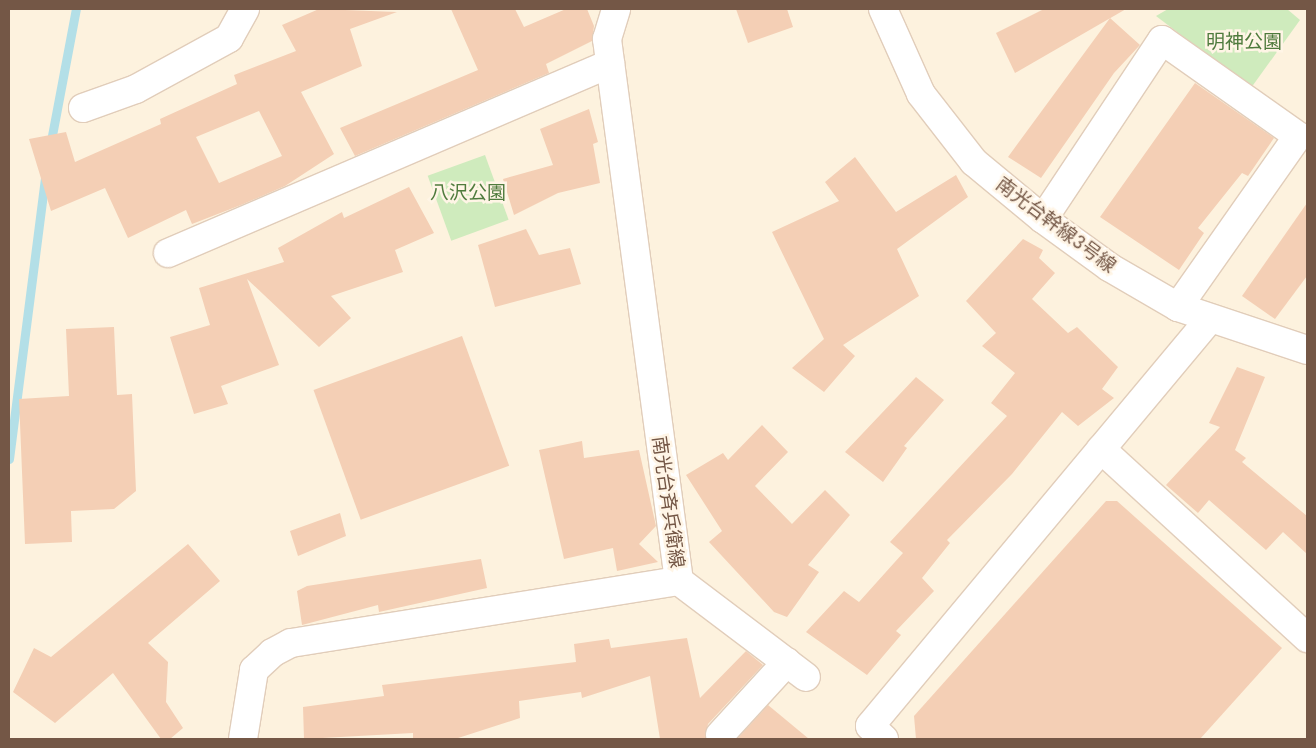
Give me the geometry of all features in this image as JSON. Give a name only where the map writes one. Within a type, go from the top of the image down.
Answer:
[{"type":"street","points":[[84,108],[136,89],[229,38],[245,9]]},
{"type":"street","name":"南光台斉兵衛線","points":[[243,739],[254,670],[272,653],[291,643],[679,580],[607,39],[616,9]]},
{"type":"street","name":"南光台幹線３号線","points":[[891,11],[927,101],[974,162],[1043,219],[1109,267],[1178,307],[1208,321],[1307,350]]},
{"type":"street","points":[[1043,219],[1162,40],[1298,136],[1178,307]]},
{"type":"street","points":[[168,253],[610,64]]},
{"type":"street","points":[[884,739],[870,726],[1208,321]]},
{"type":"street","points":[[1101,449],[1307,638]]},
{"type":"street","points":[[679,580],[796,669],[720,735]]},
{"type":"green space","name":"明神公園","points":[[1168,9],[1287,9],[1300,20],[1251,88],[1156,16]]},
{"type":"green space","name":"八沢公園","points":[[485,155],[509,220],[451,241],[428,176]]},
{"type":"building","points":[[319,9],[397,12],[350,29],[362,66],[301,92],[334,154],[285,186],[241,205],[192,224],[186,210],[128,238],[105,188],[51,211],[29,139],[66,132],[75,162],[161,124],[160,119],[237,84],[234,75],[296,51],[282,25]],"holes":[[[259,111],[282,156],[219,183],[196,137]]]},
{"type":"building","points":[[451,9],[515,9],[524,27],[566,9],[587,9],[594,26],[592,41],[546,64],[549,73],[355,156],[340,128],[478,70]]},
{"type":"building","points":[[736,9],[787,9],[793,27],[748,43]]},
{"type":"building","points":[[1044,9],[1126,9],[1015,73],[996,33]]},
{"type":"building","points":[[1110,18],[1140,45],[1114,73],[1041,178],[1008,157]]},
{"type":"building","points":[[1195,83],[1274,138],[1248,176],[1242,173],[1198,228],[1204,233],[1179,270],[1100,217]]},
{"type":"building","points":[[589,109],[598,142],[593,144],[600,183],[558,193],[514,215],[503,179],[553,165],[540,129]]},
{"type":"building","points":[[855,157],[896,212],[956,175],[968,197],[897,249],[919,296],[843,345],[855,356],[824,392],[792,368],[824,339],[772,232],[839,201],[825,182]]},
{"type":"building","points":[[409,187],[434,233],[395,250],[403,272],[331,296],[351,318],[319,347],[247,279],[279,365],[221,386],[228,404],[194,414],[170,337],[210,325],[199,288],[284,262],[278,248],[342,212],[344,218]]},
{"type":"building","points":[[1307,203],[1307,276],[1275,319],[1242,296]]},
{"type":"building","points":[[526,229],[539,255],[570,248],[581,284],[495,307],[478,245]]},
{"type":"building","points":[[1023,239],[1043,250],[1039,258],[1055,273],[1032,299],[1068,333],[1077,327],[1118,367],[1102,389],[1114,398],[1078,426],[1062,412],[1012,474],[947,540],[950,543],[922,578],[934,591],[896,631],[901,635],[867,675],[806,632],[844,591],[859,602],[903,553],[890,542],[1007,416],[991,403],[1015,373],[982,346],[996,333],[966,301]]},
{"type":"building","points":[[114,327],[117,395],[132,394],[136,491],[114,509],[71,511],[72,542],[25,544],[19,399],[69,396],[66,329]]},
{"type":"building","points":[[462,336],[509,466],[361,520],[314,390]]},
{"type":"building","points":[[1237,367],[1265,377],[1235,450],[1246,458],[1242,462],[1307,516],[1307,554],[1283,532],[1266,550],[1209,500],[1198,513],[1166,485],[1220,427],[1209,423]]},
{"type":"building","points":[[916,377],[944,400],[904,446],[907,448],[883,482],[845,452]]},
{"type":"building","points":[[762,425],[788,452],[755,486],[792,524],[825,490],[850,515],[808,565],[819,572],[787,617],[774,612],[709,542],[722,531],[686,475],[723,453],[728,460]]},
{"type":"building","points":[[582,441],[584,458],[639,450],[656,526],[639,544],[658,562],[617,571],[613,548],[564,559],[539,450]]},
{"type":"building","points":[[1106,501],[1117,501],[1282,648],[1200,739],[916,739],[914,716]]},
{"type":"building","points":[[340,513],[346,536],[298,556],[290,531]]},
{"type":"building","points":[[188,544],[220,581],[148,643],[168,662],[166,702],[183,728],[170,739],[161,739],[113,673],[55,723],[13,692],[34,648],[51,657]]},
{"type":"building","points":[[481,559],[487,588],[379,612],[378,605],[302,625],[297,591],[307,586]]},
{"type":"building","points":[[687,638],[700,698],[746,651],[763,665],[708,724],[705,739],[660,739],[650,676],[582,698],[581,692],[519,701],[520,718],[455,739],[413,739],[413,733],[304,739],[303,707],[384,696],[382,685],[576,662],[574,644],[609,639],[611,648]]},
{"type":"building","points":[[768,705],[809,739],[737,739]]},
{"type":"waterway","points":[[50,146],[76,9]]},
{"type":"waterway","points":[[9,459],[45,178]]}]
